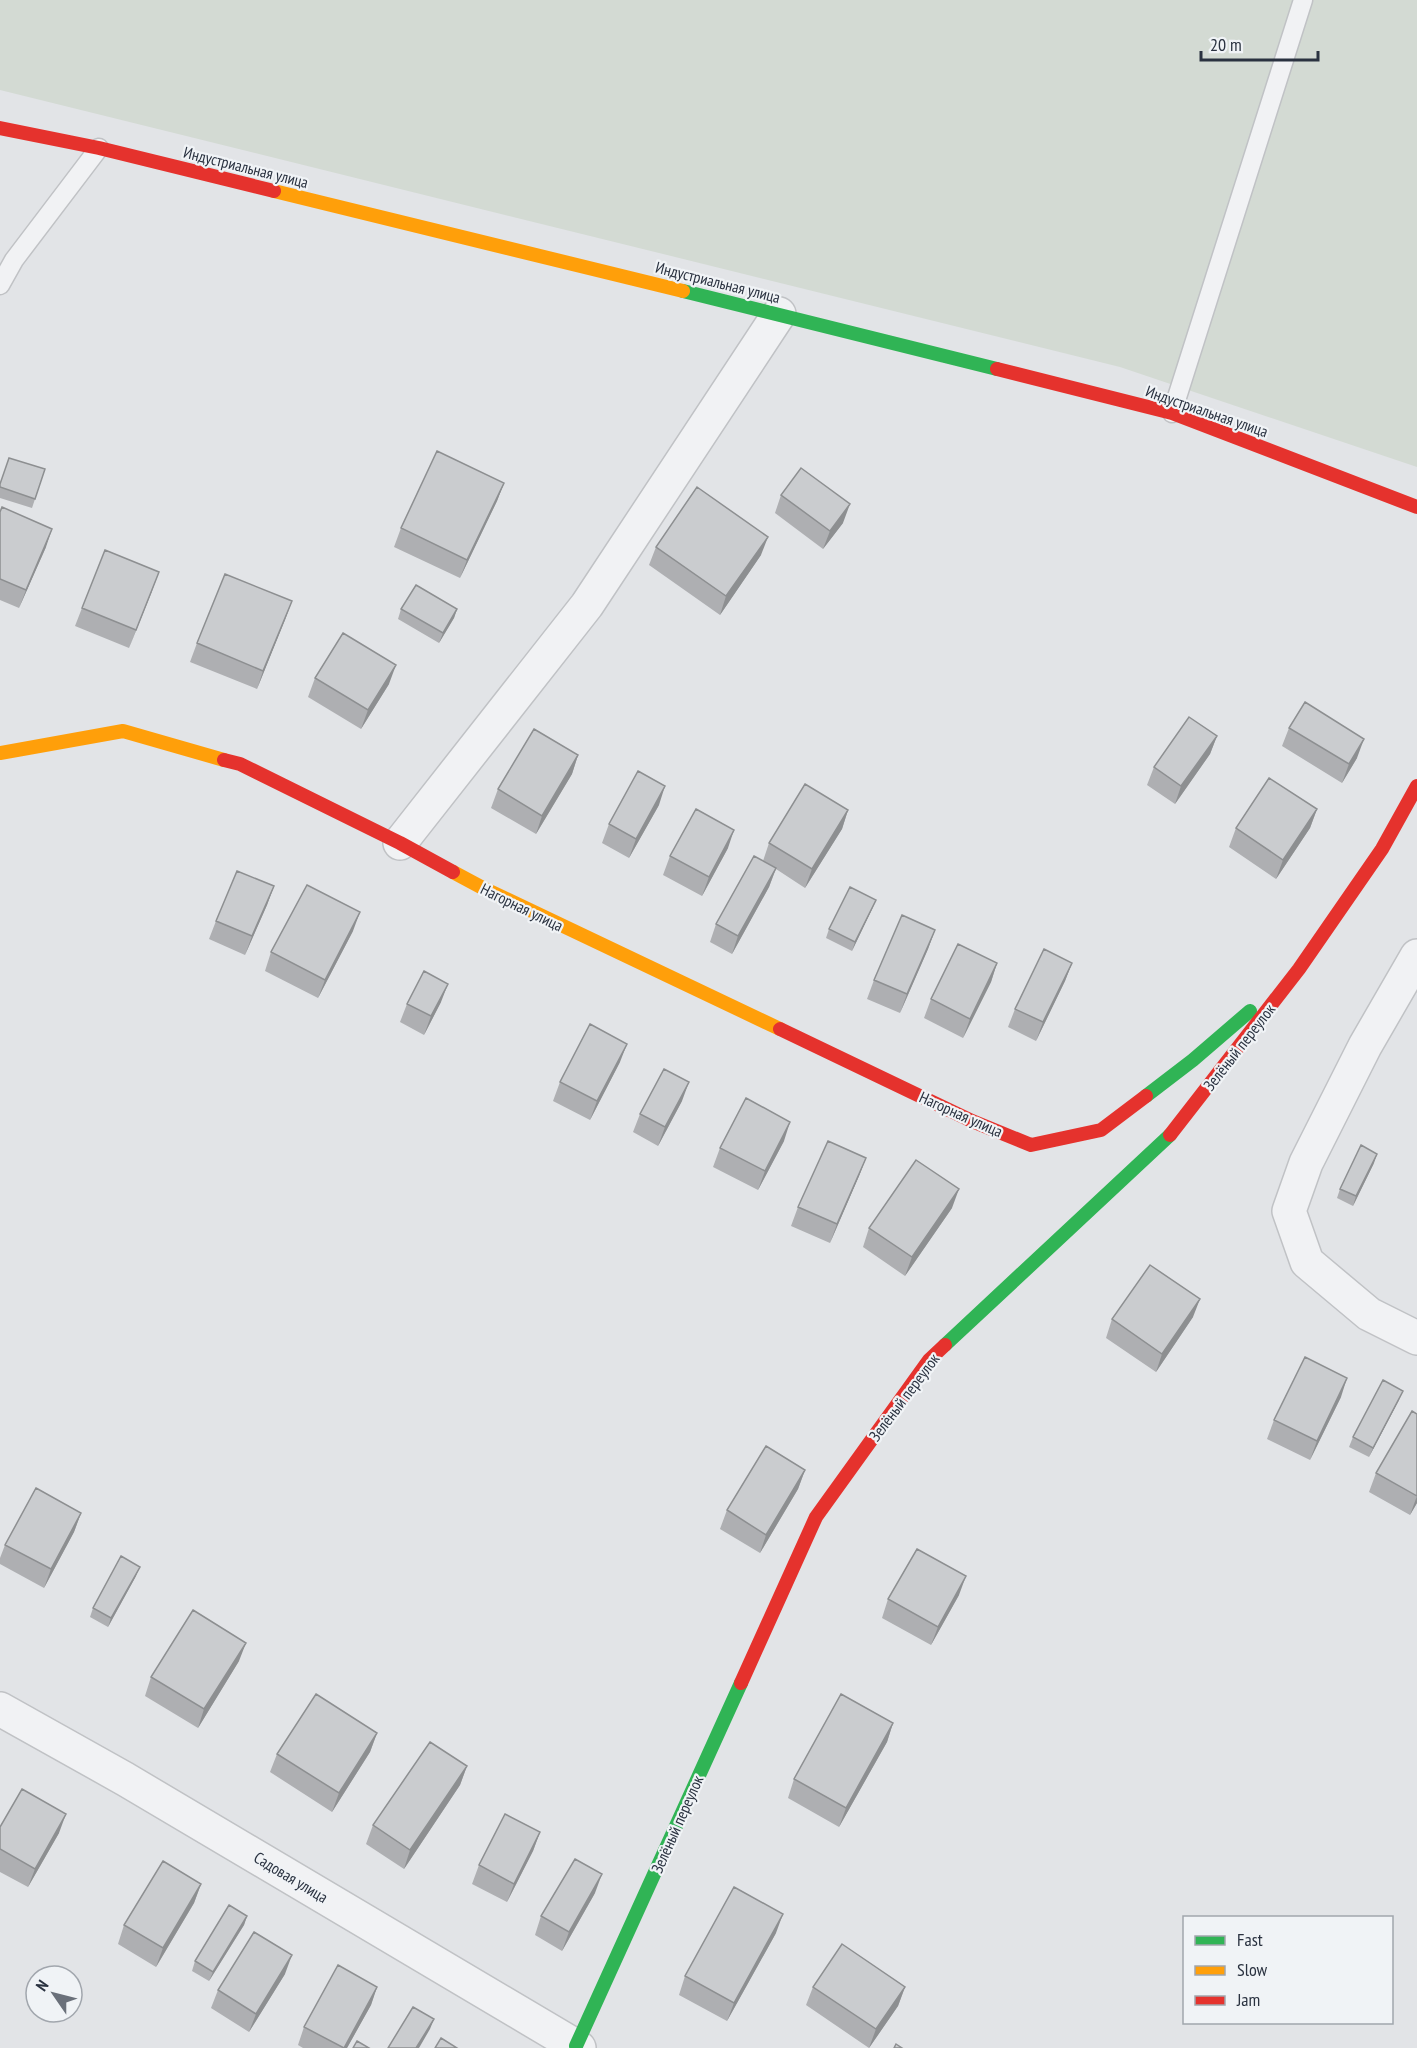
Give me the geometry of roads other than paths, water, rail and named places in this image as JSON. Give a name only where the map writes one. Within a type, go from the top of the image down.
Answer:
[{"type":"street","name":"Индустриальная улица","points":[[0,128],[99,148],[779,314],[1172,413],[1417,507]]},
{"type":"street","points":[[400,843],[587,605],[779,314]]},
{"type":"street","name":"Нагорная улица","points":[[0,753],[123,731],[240,764],[400,843],[481,887],[962,1116],[1031,1145],[1101,1130],[1193,1060],[1299,969]]},
{"type":"street","name":"Зелёный переулок","points":[[578,2047],[816,1516],[929,1360],[1176,1129],[1299,969],[1382,849],[1417,786]]},
{"type":"street","points":[[1417,956],[1365,1046],[1306,1163],[1289,1211],[1307,1262],[1369,1314],[1417,1338]]},
{"type":"street","name":"Садовая улица","points":[[0,1709],[125,1779],[578,2047]]},
{"type":"lane","points":[[1172,413],[1303,0]]},
{"type":"lane","points":[[0,285],[14,260],[99,148]]}]
